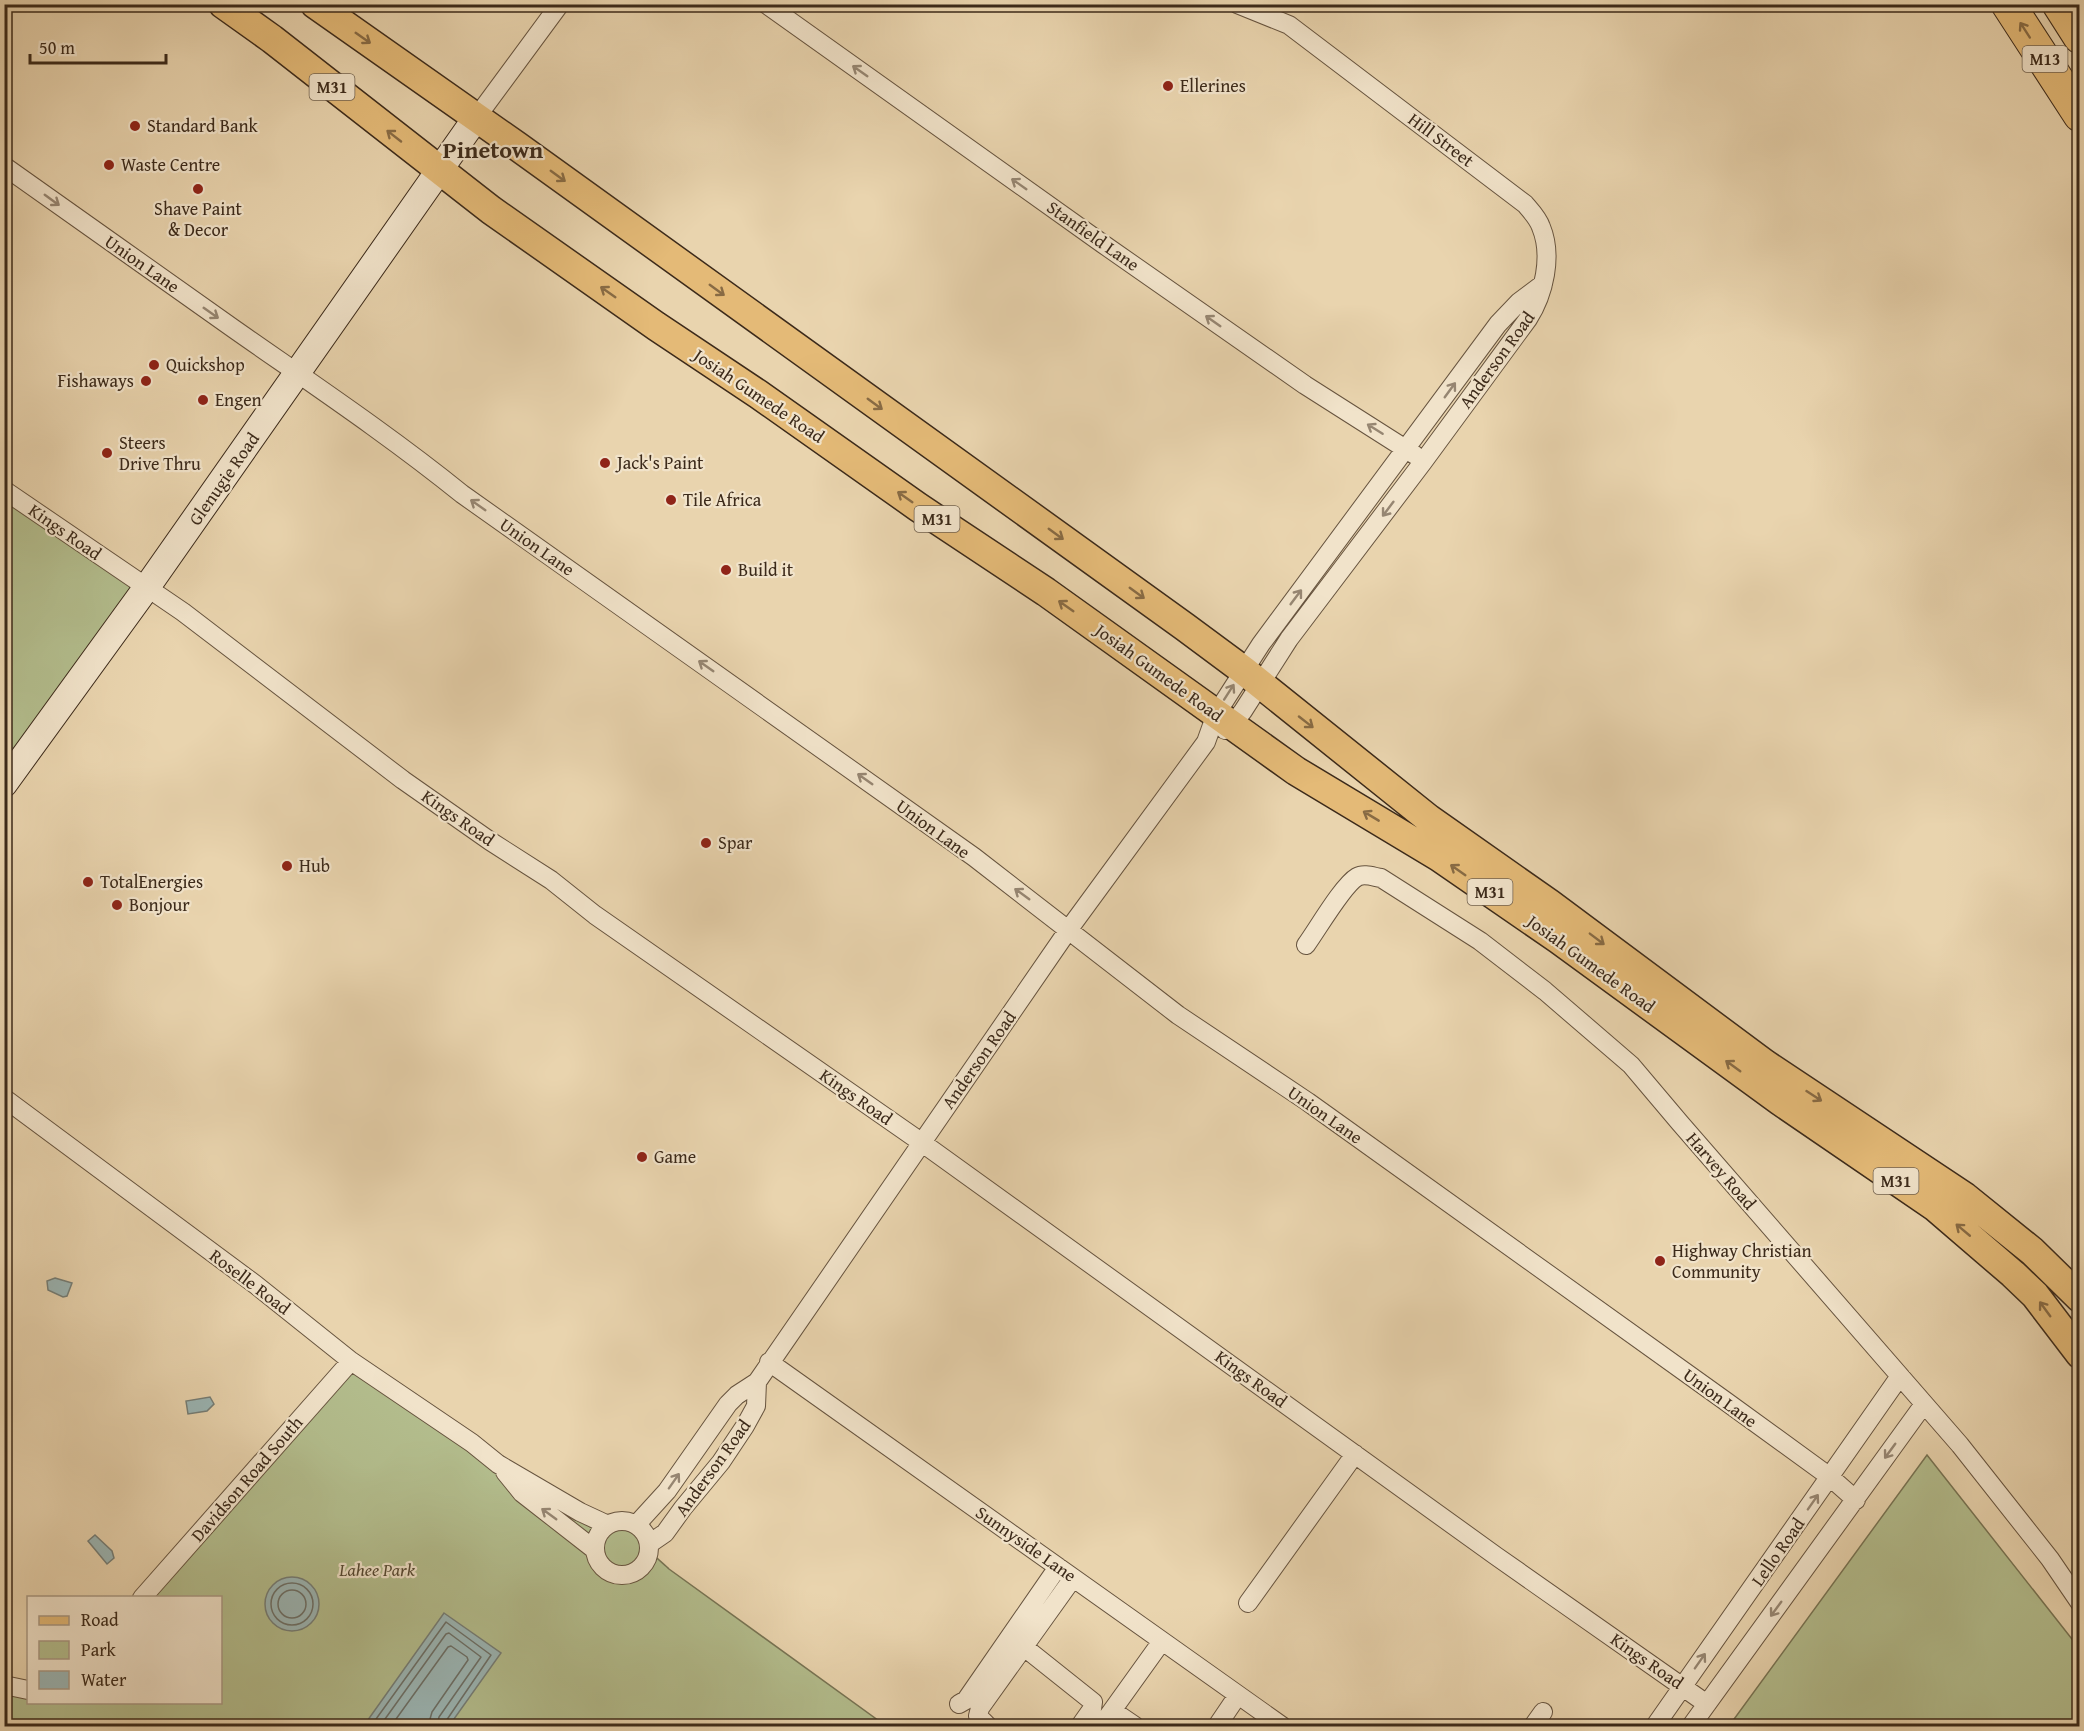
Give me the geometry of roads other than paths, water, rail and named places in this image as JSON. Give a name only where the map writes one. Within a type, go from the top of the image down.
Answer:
[{"type":"highway","name":"M13","points":[[2008,4],[2079,115]]},
{"type":"highway","name":"M13","points":[[2059,4],[2079,37]]},
{"type":"main road","name":"Josiah Gumede Road","points":[[223,4],[272,39],[440,172],[656,326],[758,394],[918,507],[1046,592],[1296,771],[1439,857],[1558,939],[1780,1101],[1935,1207],[2035,1295],[2079,1354]]},
{"type":"main road","name":"Josiah Gumede Road","points":[[315,4],[574,186],[1252,677],[1430,819],[1550,904],[1765,1064],[1965,1197],[2032,1251],[2079,1298]]},
{"type":"street","points":[[476,118],[560,4]]},
{"type":"street","name":"Stanfield Lane","points":[[766,4],[1305,385],[1407,449],[1423,462]]},
{"type":"street","name":"Hill Street","points":[[1237,4],[1289,25],[1525,204],[1542,228],[1547,262],[1543,284]]},
{"type":"street","name":"Hill Street","points":[[1276,4],[1289,25]]},
{"type":"street","name":"Glenugie Road","points":[[4,784],[147,587],[476,118]]},
{"type":"street","name":"Union Lane","points":[[4,166],[298,372],[413,455],[472,501],[974,857],[1178,1015],[1308,1102],[1830,1477],[1856,1500]]},
{"type":"street","name":"Anderson Road","points":[[636,1525],[667,1491],[728,1404],[757,1382],[1069,929],[1224,720],[1407,449],[1498,324],[1519,302],[1543,284]]},
{"type":"street","name":"Anderson Road","points":[[1252,677],[1289,639],[1423,462],[1528,320],[1539,301],[1543,284]]},
{"type":"street","name":"Kings Road","points":[[4,490],[183,612],[431,800],[490,842],[550,880],[603,921],[921,1142],[1707,1704]]},
{"type":"street","name":"Harvey Road","points":[[1306,945],[1347,886],[1358,877],[1366,875],[1381,878],[1480,941],[1545,991],[1631,1065],[1960,1445],[2050,1559],[2079,1603]]},
{"type":"street","name":"Roselle Road","points":[[4,1098],[247,1278],[351,1361],[472,1443],[498,1464],[580,1512],[608,1525]]},
{"type":"street","name":"Davidson Road South","points":[[144,1596],[351,1361]]},
{"type":"street","name":"Sunnyside Lane","points":[[769,1362],[1282,1726]]},
{"type":"street","name":"Lello Road","points":[[1655,1726],[1900,1376]]},
{"type":"street","name":"Anderson Road","points":[[649,1544],[665,1533],[721,1462],[745,1426],[756,1406],[757,1382]]},
{"type":"street","name":"Lello Road","points":[[1691,1726],[1924,1404]]},
{"type":"street","points":[[1248,1603],[1355,1454]]},
{"type":"street","name":"Roselle Road","points":[[498,1464],[522,1493],[595,1550]]},
{"type":"street","points":[[619,1521],[636,1525],[645,1533],[649,1544],[646,1562],[638,1571],[627,1575],[614,1574],[607,1571],[598,1561],[595,1550],[599,1533],[608,1525],[619,1521]]},
{"type":"street","points":[[959,1704],[966,1700],[1058,1567]]},
{"type":"street","points":[[988,1726],[979,1718],[978,1712],[1073,1578]]},
{"type":"street","points":[[1101,1726],[1162,1641]]},
{"type":"street","points":[[1024,1647],[1093,1702],[1092,1709],[1080,1726]]},
{"type":"street","points":[[4,1685],[27,1690]]},
{"type":"street","points":[[1216,1726],[1238,1695]]},
{"type":"street","points":[[1113,1711],[1135,1726]]},
{"type":"water","points":[[55,1278],[72,1283],[67,1296],[63,1297],[48,1290],[47,1281]]},
{"type":"water","points":[[210,1397],[214,1404],[207,1411],[188,1414],[186,1401]]},
{"type":"water","points":[[95,1535],[112,1551],[114,1558],[107,1564],[88,1541]]},
{"type":"water","points":[[287,1577],[297,1577],[307,1581],[315,1589],[319,1604],[315,1619],[307,1627],[297,1631],[287,1631],[277,1627],[269,1619],[265,1609],[265,1599],[269,1589],[277,1581]]},
{"type":"water","points":[[444,1613],[501,1653],[449,1726],[369,1726],[365,1724]]},
{"type":"place","name":"Ellerines","points":[[1168,86]]},
{"type":"place","name":"Standard Bank","points":[[135,126]]},
{"type":"place","name":"Waste Centre","points":[[109,165]]},
{"type":"place","name":"Shave Paint & Decor","points":[[198,189]]},
{"type":"place","name":"Quickshop","points":[[154,365]]},
{"type":"place","name":"Fishaways","points":[[146,381]]},
{"type":"place","name":"Engen","points":[[203,400]]},
{"type":"place","name":"Steers Drive Thru","points":[[107,453]]},
{"type":"place","name":"Jack's Paint","points":[[605,463]]},
{"type":"place","name":"Tile Africa","points":[[671,500]]},
{"type":"place","name":"Build it","points":[[726,570]]},
{"type":"place","name":"Spar","points":[[706,843]]},
{"type":"place","name":"Hub","points":[[287,866]]},
{"type":"place","name":"TotalEnergies","points":[[88,882]]},
{"type":"place","name":"Bonjour","points":[[117,905]]},
{"type":"place","name":"Game","points":[[642,1157]]},
{"type":"place","name":"Highway Christian Community","points":[[1660,1261]]},
{"type":"district","name":"Pinetown","points":[[493,150]]},
{"type":"park label","name":"Lahee Park","points":[[377,1570]]}]
